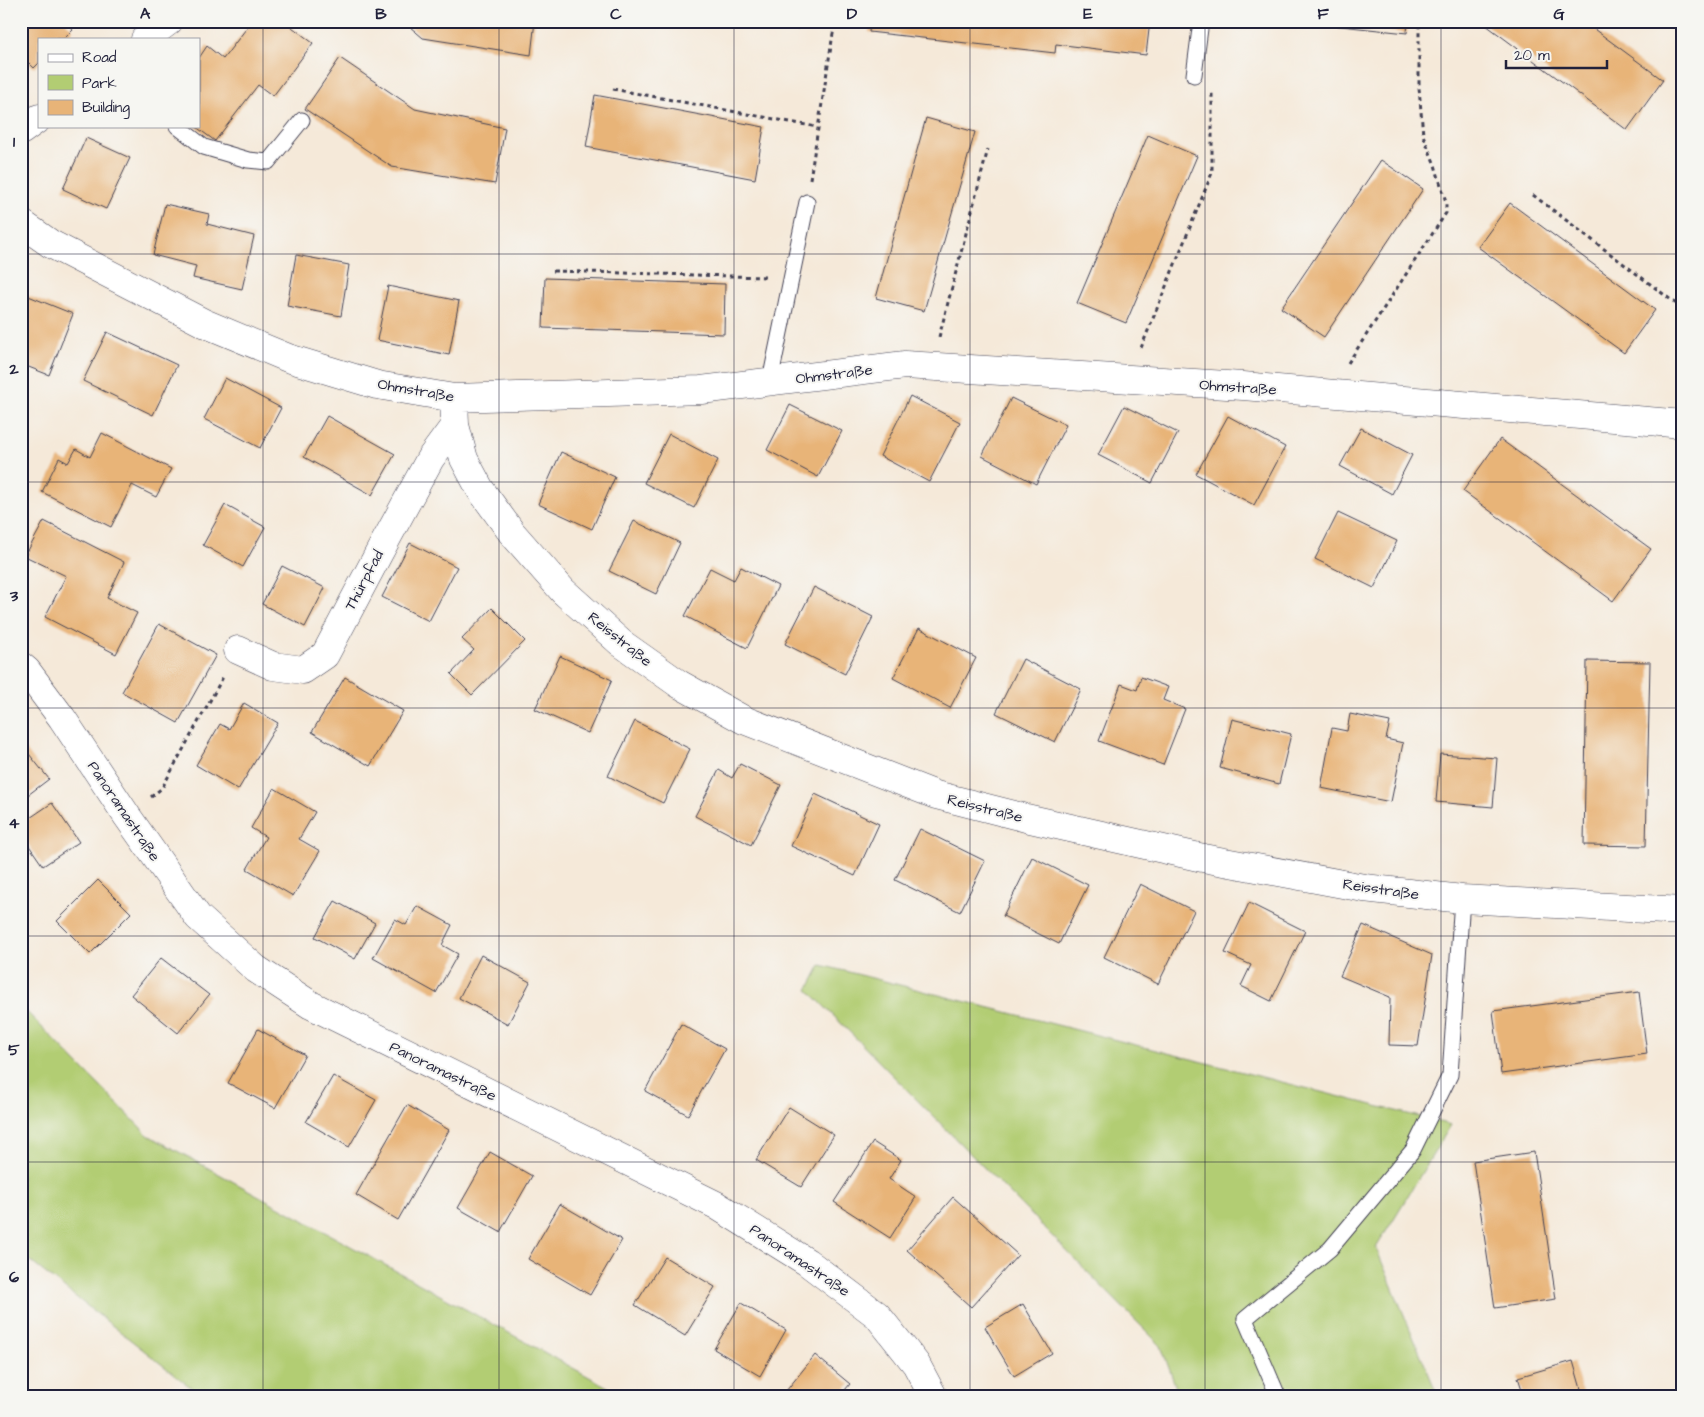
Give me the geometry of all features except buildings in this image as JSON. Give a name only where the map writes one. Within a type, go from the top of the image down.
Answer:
[{"type":"street","points":[[146,38],[168,21]]},
{"type":"street","points":[[21,131],[38,119]]},
{"type":"street","name":"Ohmstraße","points":[[21,223],[51,244],[204,323],[280,354],[454,412],[701,390],[905,365],[1328,394],[1683,424]]},
{"type":"street","name":"Thürpfad","points":[[238,650],[273,666],[303,670],[325,655],[454,412]]},
{"type":"street","name":"Reisstraße","points":[[454,412],[464,459],[480,489],[512,533],[563,591],[628,648],[679,684],[744,720],[936,795],[1026,818],[1203,858],[1364,888],[1462,899],[1683,911]]},
{"type":"street","name":"Panoramastraße","points":[[21,666],[27,671],[62,718],[198,918],[256,970],[311,1005],[716,1205],[807,1262],[877,1315],[916,1364],[933,1396]]},
{"type":"lane","points":[[1194,76],[1201,21]]},
{"type":"lane","points":[[180,128],[204,147],[248,160],[268,162],[302,120]]},
{"type":"lane","points":[[770,382],[807,202]]},
{"type":"lane","points":[[1278,1396],[1246,1318],[1330,1249],[1413,1150],[1450,1075],[1462,899]]},
{"type":"path","points":[[807,202],[817,127],[835,21]]},
{"type":"path","points":[[1328,394],[1446,213],[1446,202],[1435,165],[1423,135],[1419,88],[1419,21]]},
{"type":"path","points":[[1128,379],[1212,173],[1212,86],[1194,76]]},
{"type":"path","points":[[613,89],[817,127]]},
{"type":"path","points":[[932,366],[988,149]]},
{"type":"path","points":[[1534,195],[1683,309]]},
{"type":"path","points":[[553,271],[791,278]]},
{"type":"path","points":[[162,788],[238,650]]},
{"type":"green space","points":[[821,965],[1451,1125],[1376,1248],[1438,1396],[1179,1396],[1161,1346],[808,990]]},
{"type":"green space","points":[[21,1006],[148,1135],[624,1396],[202,1396],[21,1254]]}]
